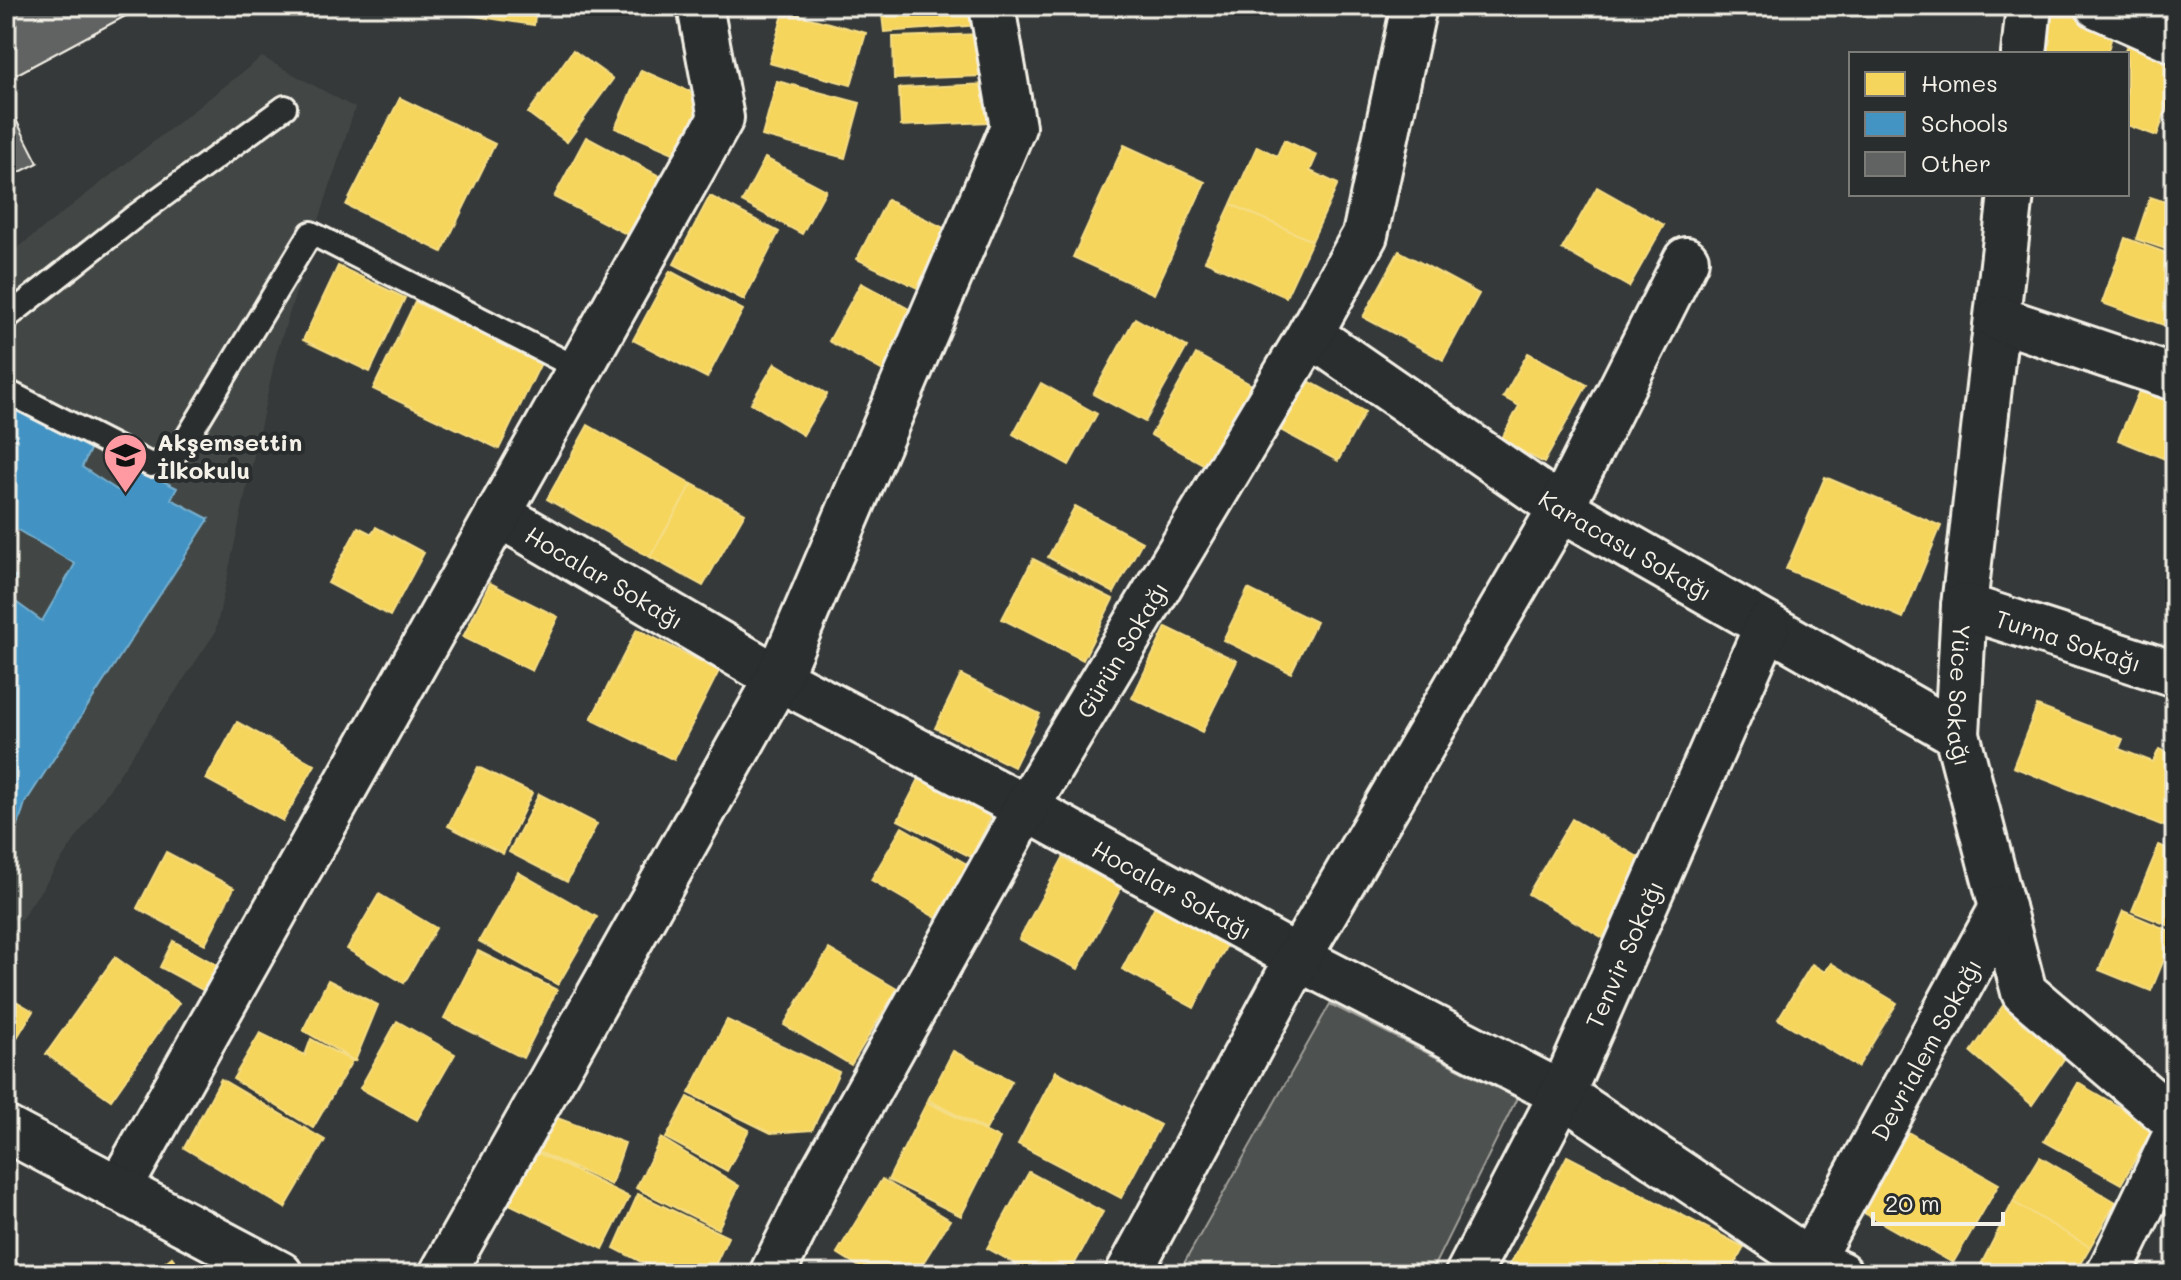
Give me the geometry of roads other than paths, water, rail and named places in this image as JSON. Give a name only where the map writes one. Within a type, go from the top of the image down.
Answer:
[{"type":"street","points":[[119,1189],[721,118],[700,6]]},
{"type":"street","points":[[442,1274],[778,678],[1013,127],[992,6]]},
{"type":"street","name":"Gürün Sokağı","points":[[772,1274],[819,1179],[1026,808],[1310,334],[1365,235],[1414,6]]},
{"type":"street","points":[[2024,52],[2029,6]]},
{"type":"street","points":[[2098,6],[2175,40]]},
{"type":"street","name":"Yüce Sokağı","points":[[2011,196],[1964,606],[1957,734],[2024,992],[2175,1121]]},
{"type":"street","points":[[1128,1274],[1298,958],[1561,508],[1686,260]]},
{"type":"street","points":[[1999,319],[2175,378]]},
{"type":"street","name":"Karacasu Sokağı","points":[[1310,334],[1561,508],[1957,734]]},
{"type":"street","name":"Hocalar Sokağı","points":[[498,514],[778,678],[1026,808],[1298,958],[1562,1094],[1818,1270]]},
{"type":"street","name":"Turna Sokağı","points":[[1964,606],[2175,674]]},
{"type":"street","name":"Tenvir Sokağı","points":[[1468,1274],[1562,1094],[1767,626]]},
{"type":"street","name":"Devrialem Sokağı","points":[[1818,1270],[2002,908]]},
{"type":"street","points":[[9,1134],[280,1274]]},
{"type":"street","points":[[2109,1274],[2175,1136]]},
{"type":"lane","points":[[6,318],[134,217],[285,107]]},
{"type":"lane","points":[[6,391],[151,465],[170,458],[181,448],[311,233],[579,369]]},
{"type":"place","name":"Akşemsettin İlkokulu","points":[[126,494]]}]
